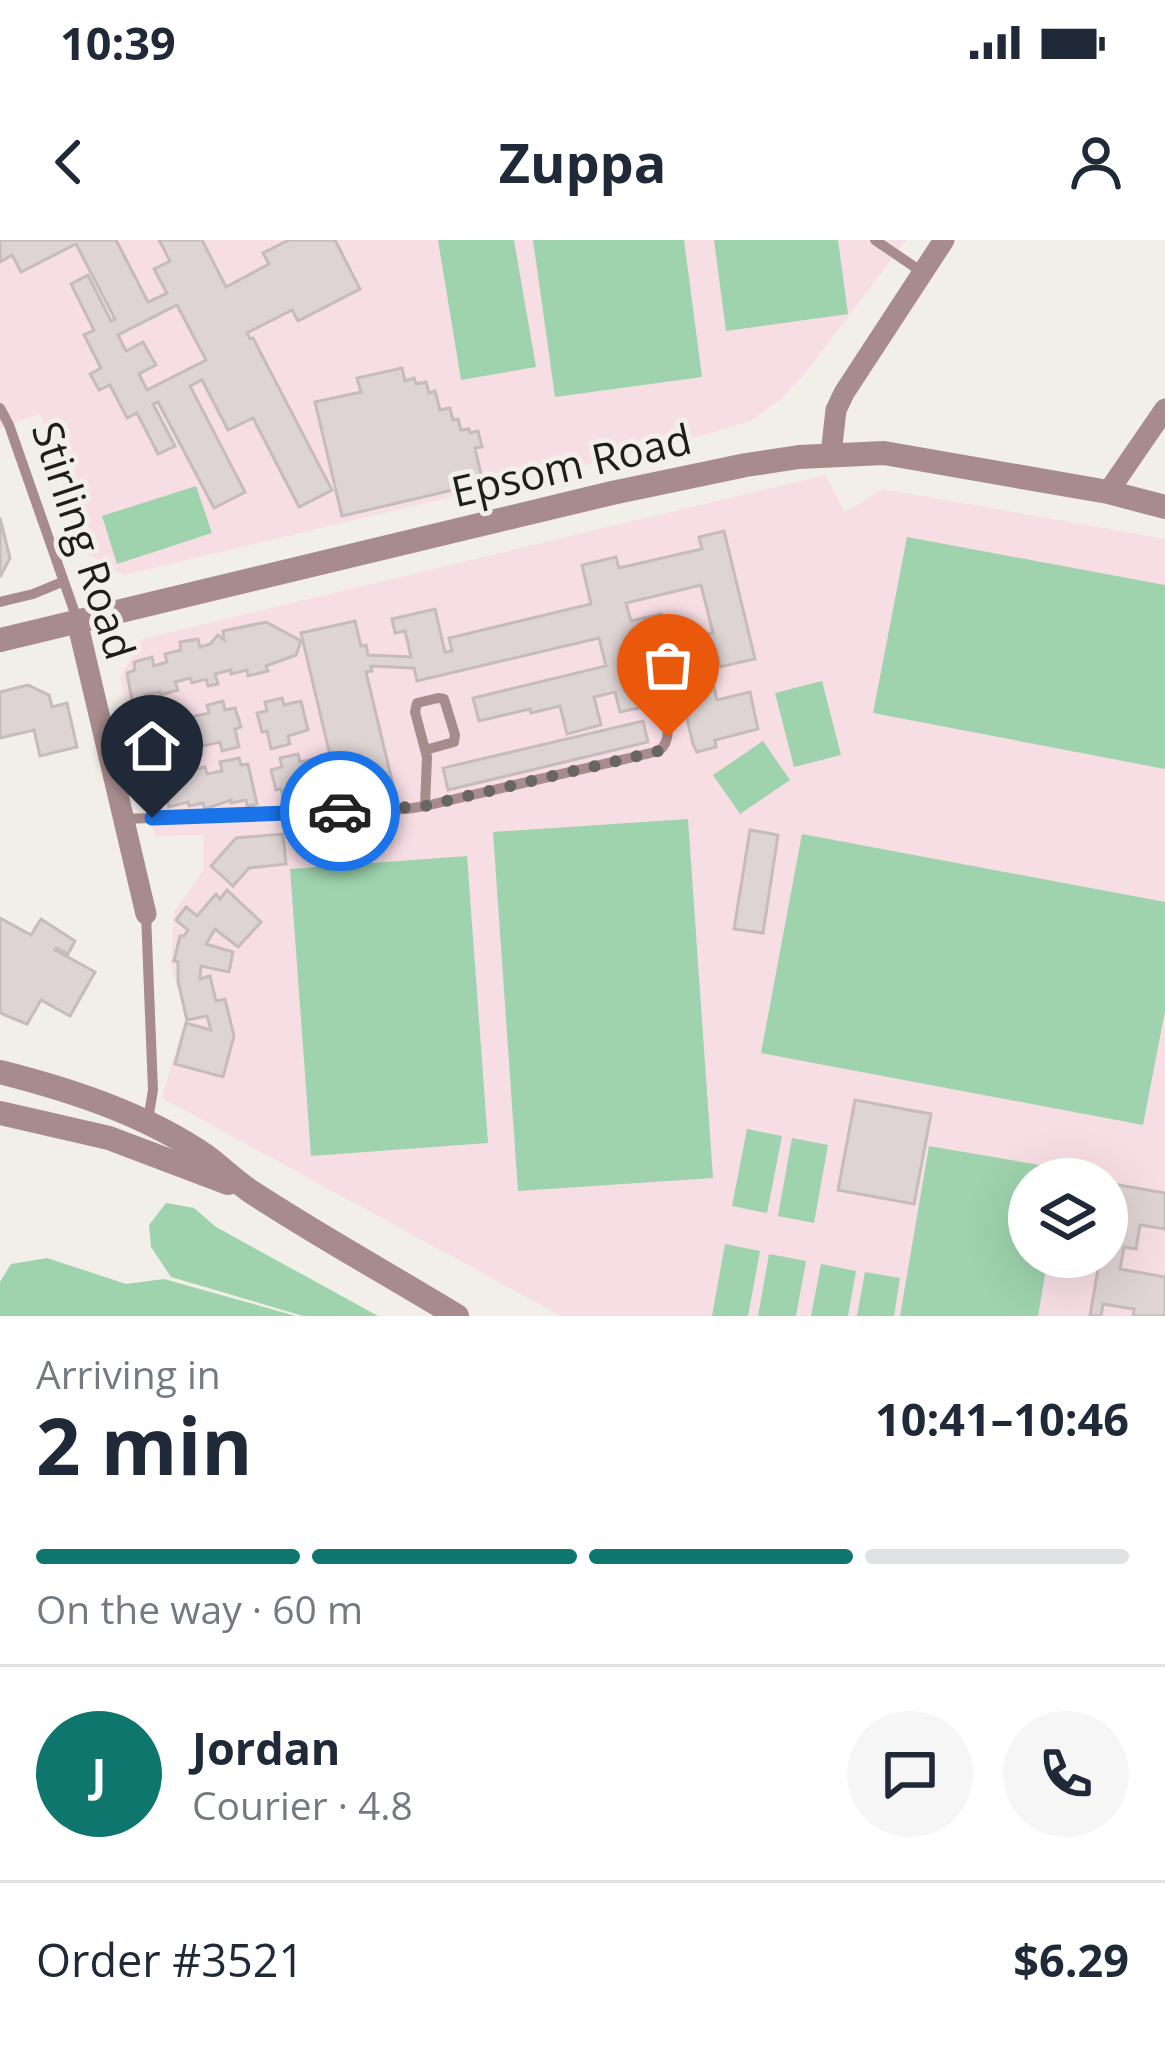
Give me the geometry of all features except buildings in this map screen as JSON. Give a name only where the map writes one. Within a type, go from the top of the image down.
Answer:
[{"type":"street","points":[[831,454],[836,410],[844,393],[944,240]]},
{"type":"street","points":[[1108,492],[1165,409]]},
{"type":"street","name":"Epsom Road","points":[[0,640],[612,493],[746,465],[831,454],[884,453],[1108,492],[1165,507]]},
{"type":"street","name":"Stirling Road","points":[[77,621],[146,914]]},
{"type":"street","points":[[0,1072],[92,1099],[147,1122],[457,1316]]},
{"type":"street","points":[[0,1113],[110,1138],[248,1189]]},
{"type":"lane","points":[[875,240],[922,272]]},
{"type":"lane","name":"Stirling Road","points":[[0,408],[77,621]]},
{"type":"lane","points":[[0,602],[62,582]]},
{"type":"lane","points":[[124,819],[425,806],[659,751],[668,737],[659,694]]},
{"type":"lane","points":[[425,750],[454,742],[444,699],[415,706],[425,750],[425,806]]},
{"type":"lane","name":"Stirling Road","points":[[146,914],[153,1090],[147,1122]]},
{"type":"shaded area","points":[[0,240],[906,240],[806,372],[751,421],[661,447],[124,575],[87,554],[40,414],[0,428]]},
{"type":"shaded area","points":[[825,475],[845,512],[883,489],[1165,539],[1165,1316],[561,1316],[162,1098],[185,1019],[171,964],[174,912],[204,870],[203,835],[155,836],[120,677],[142,639]]},
{"type":"green space","points":[[438,240],[514,240],[536,367],[461,380]]},
{"type":"green space","points":[[533,240],[684,240],[702,377],[555,397]]},
{"type":"green space","points":[[714,240],[838,240],[848,314],[726,331]]},
{"type":"green space","points":[[196,486],[212,533],[117,564],[102,516]]},
{"type":"green space","points":[[907,537],[1165,585],[1165,769],[873,713]]},
{"type":"green space","points":[[822,681],[841,755],[794,767],[775,693]]},
{"type":"green space","points":[[763,741],[790,780],[740,814],[713,775]]},
{"type":"green space","points":[[688,819],[713,1178],[518,1191],[493,832]]},
{"type":"green space","points":[[802,834],[1165,902],[1165,1011],[1143,1125],[761,1053]]},
{"type":"green space","points":[[467,856],[488,1143],[311,1156],[290,869]]},
{"type":"green space","points":[[747,1129],[782,1136],[767,1213],[732,1206]]},
{"type":"green space","points":[[792,1138],[828,1145],[814,1223],[778,1216]]},
{"type":"green space","points":[[929,1146],[1008,1160],[1008,1278],[1044,1278],[1038,1316],[900,1316]]},
{"type":"green space","points":[[166,1203],[194,1208],[216,1227],[378,1316],[303,1316],[171,1277],[151,1247],[149,1225]]},
{"type":"green space","points":[[725,1244],[760,1251],[748,1316],[712,1316]]},
{"type":"green space","points":[[769,1254],[806,1261],[796,1316],[758,1316]]},
{"type":"green space","points":[[47,1258],[126,1284],[164,1279],[296,1316],[0,1316],[0,1282],[11,1264]]},
{"type":"green space","points":[[821,1264],[856,1271],[848,1316],[811,1316]]},
{"type":"green space","points":[[865,1272],[900,1278],[894,1316],[857,1316]]},
{"type":"way so far","points":[[340,811],[425,806],[659,751],[668,737]]},
{"type":"route","points":[[152,818],[340,811]]}]
